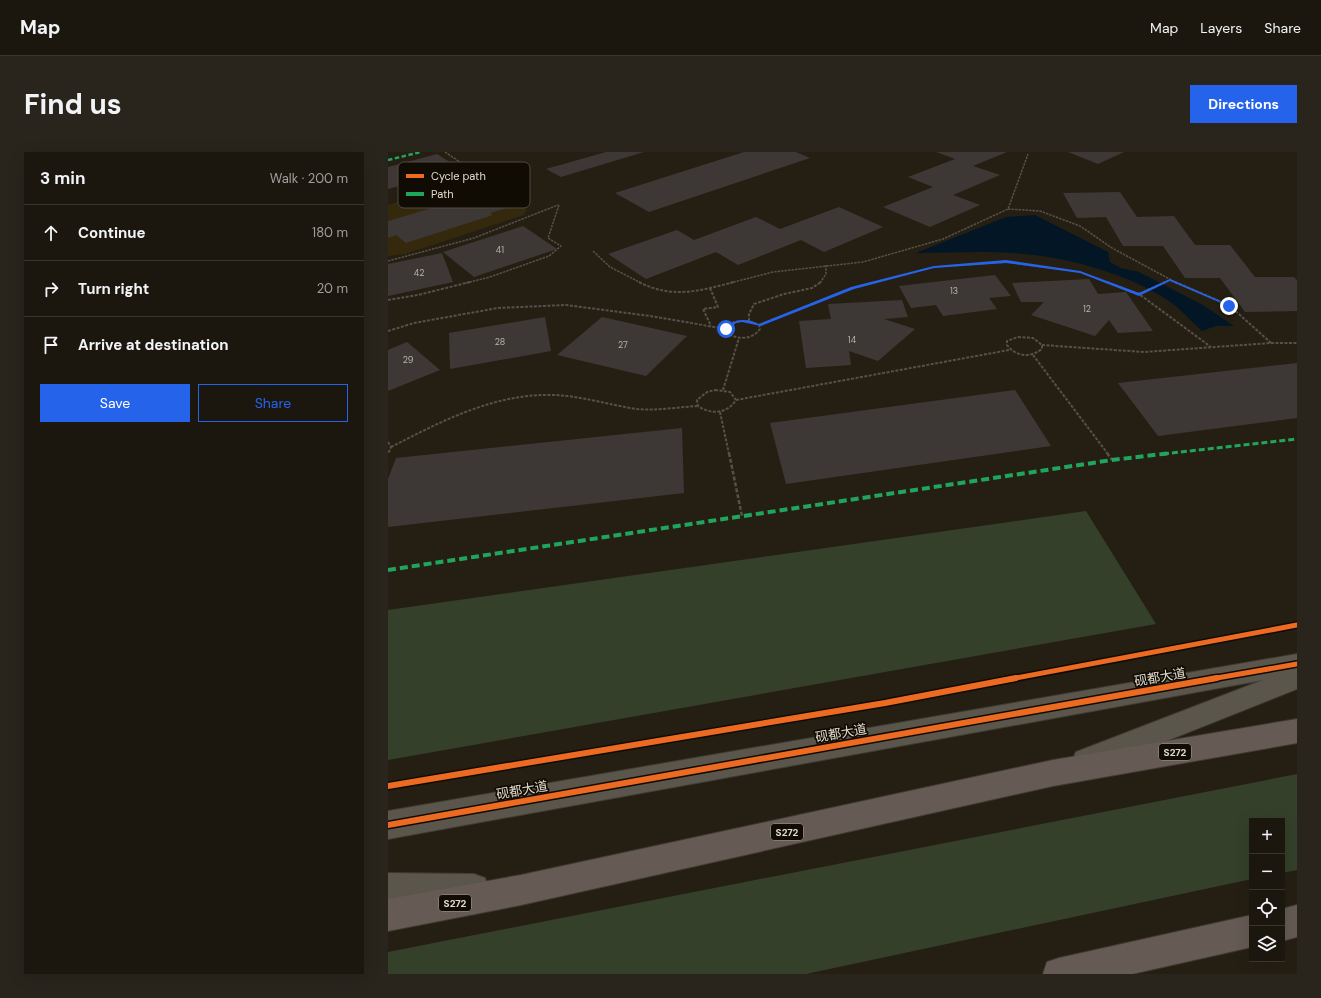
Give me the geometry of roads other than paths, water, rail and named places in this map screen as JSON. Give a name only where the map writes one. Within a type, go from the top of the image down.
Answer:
[{"type":"main road","name":"S272","points":[[388,916],[521,890],[1054,774],[1297,731]]},
{"type":"main road","points":[[1285,923],[1297,921]]},
{"type":"main road","points":[[1059,974],[1249,932]]},
{"type":"street","name":"砚都大道","points":[[388,825],[1297,664]]},
{"type":"street","points":[[1054,774],[1297,678]]},
{"type":"street","points":[[388,888],[521,890]]},
{"type":"water","points":[[1035,215],[1108,252],[1110,262],[1121,268],[1139,272],[1203,305],[1234,326],[1216,326],[1202,331],[1175,306],[1149,289],[1112,273],[1072,262],[1013,253],[916,253],[1006,217]]}]
